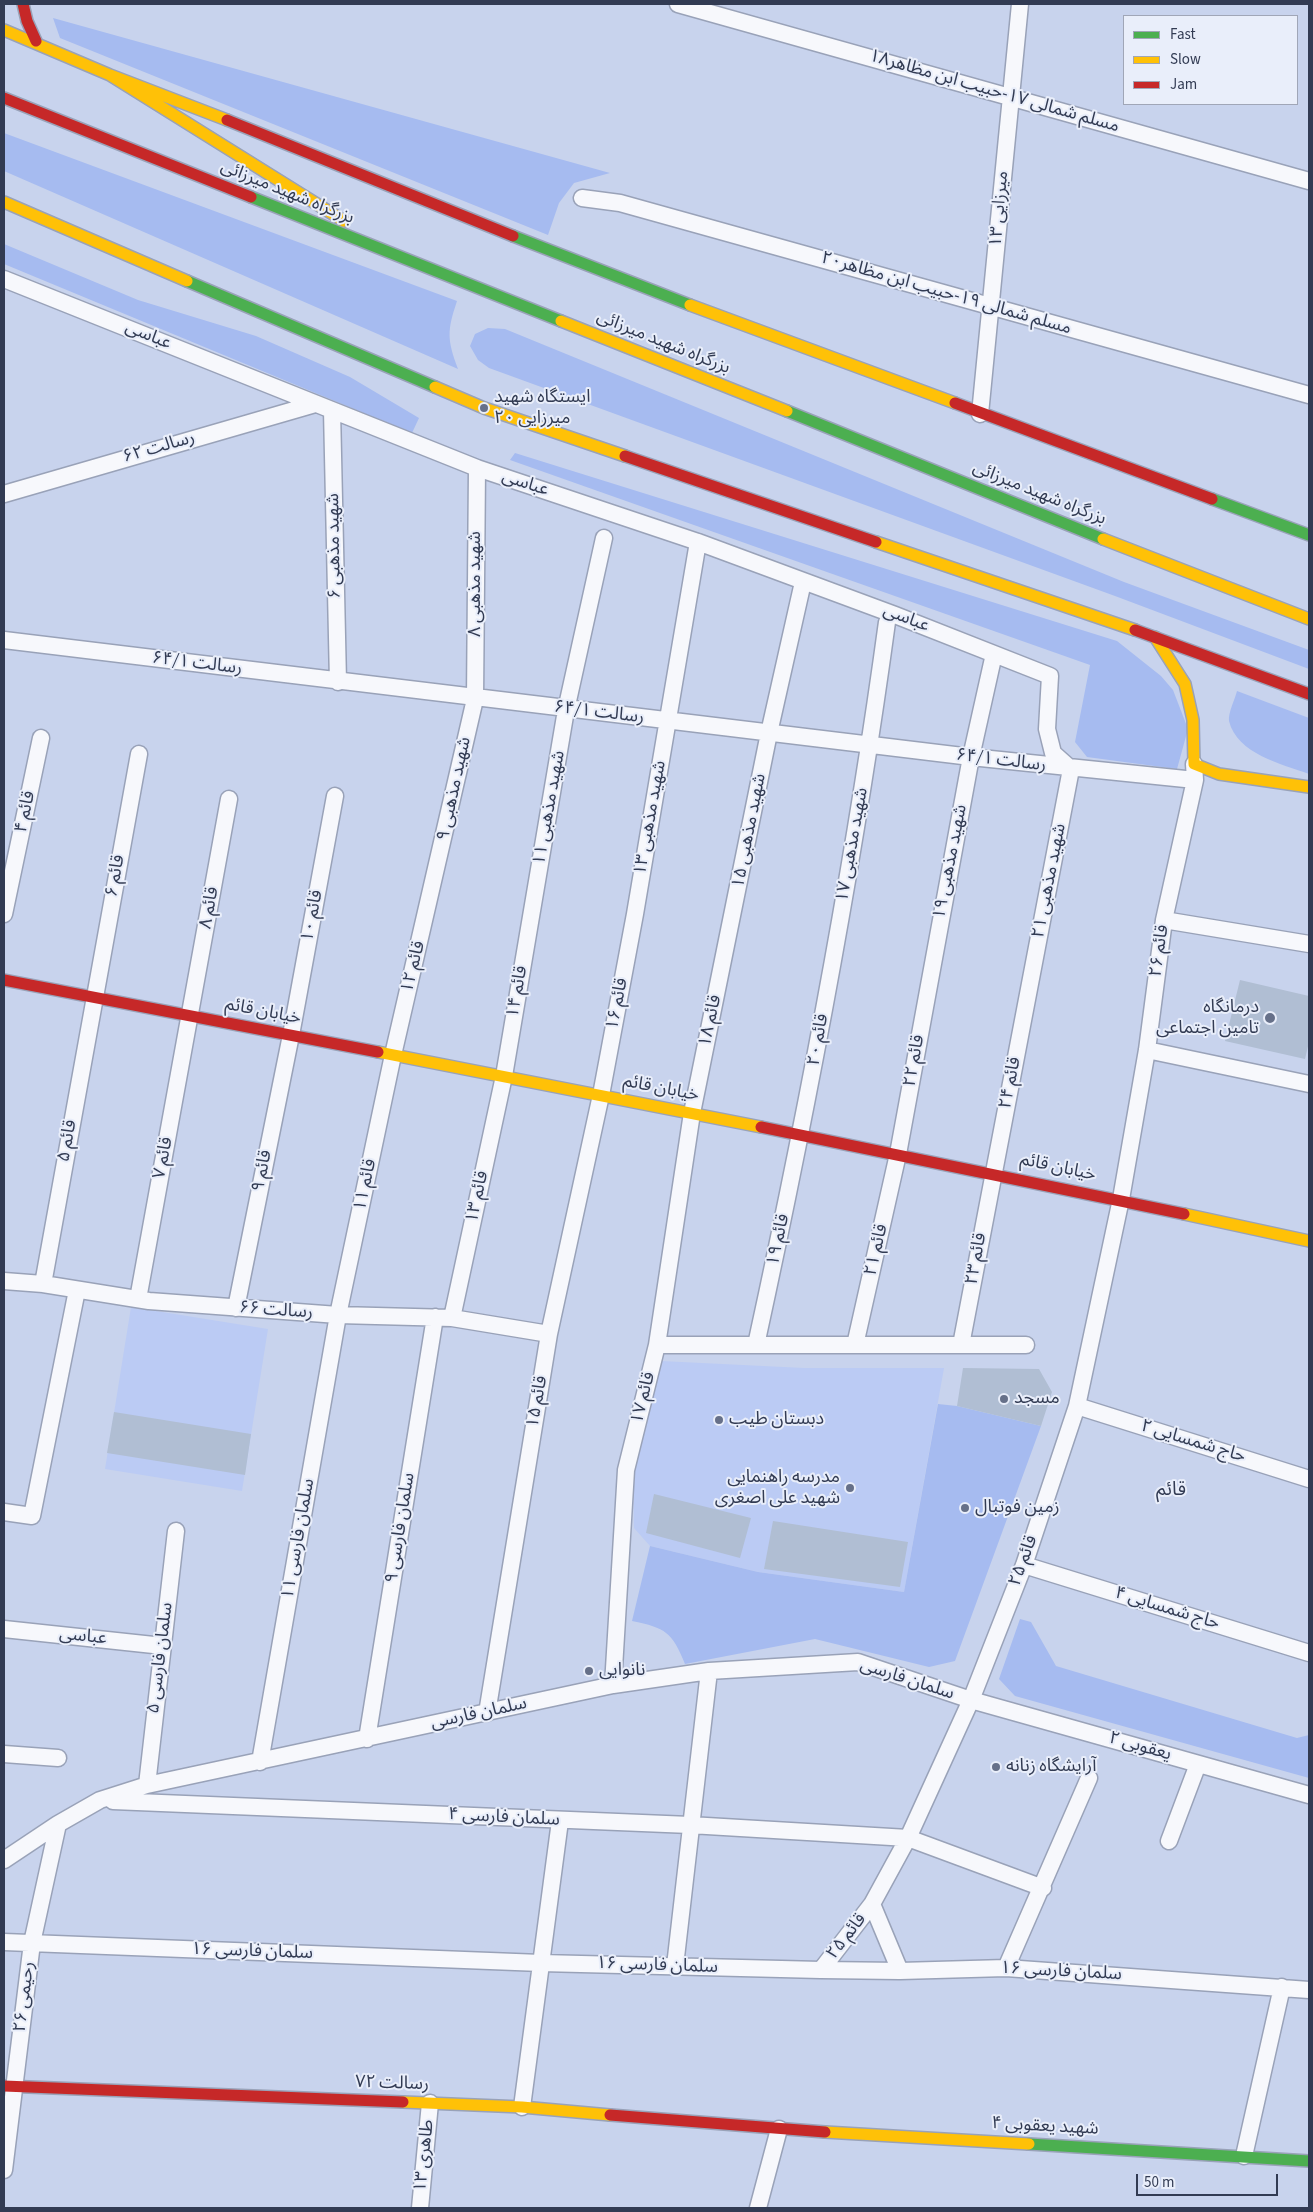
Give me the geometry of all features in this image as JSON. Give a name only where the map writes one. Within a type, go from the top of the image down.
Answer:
[{"type":"main road","points":[[23,4],[27,21],[36,42]]},
{"type":"main road","points":[[4,30],[110,75],[260,133],[575,262],[1309,535]]},
{"type":"main road","points":[[110,75],[412,263]]},
{"type":"main road","name":"بزرگراه شهید میرزائی","points":[[4,98],[412,263],[977,487],[1178,570],[1309,619]]},
{"type":"main road","points":[[4,202],[484,408],[1155,637],[1309,694]]},
{"type":"main road","points":[[8,213],[38,218]]},
{"type":"main road","points":[[1155,637],[1185,684],[1193,720],[1194,772],[1309,787]]},
{"type":"main road","name":"خیابان قائم","points":[[4,980],[898,1154],[1121,1199],[1309,1241]]},
{"type":"main road","name":"رسالت ۷۲","points":[[9,2086],[522,2107],[779,2129]]},
{"type":"main road","name":"شهید یعقوبی ۴","points":[[779,2129],[1309,2161]]},
{"type":"street","name":"مسلم شمالی ۱۷-حبیب ابن مظاهر۱۸","points":[[678,4],[1309,181]]},
{"type":"street","name":"میرزایی ۱۳","points":[[980,414],[1020,4]]},
{"type":"street","name":"مسلم شمالی ۱۹-حبیب ابن مظاهر۲۰","points":[[582,198],[620,203],[1309,395]]},
{"type":"street","name":"عباسی","points":[[4,278],[477,468],[698,542],[803,582],[895,614],[1050,676],[1047,728],[1053,753],[1071,769]]},
{"type":"street","name":"رسالت ۶۲","points":[[4,494],[316,404]]},
{"type":"street","name":"شهید مذهبی ۶","points":[[332,410],[338,682]]},
{"type":"street","name":"شهید مذهبی ۸","points":[[475,699],[477,468]]},
{"type":"street","name":"شهید مذهبی ۱۱","points":[[533,907],[566,710],[604,538]]},
{"type":"street","name":"شهید مذهبی ۱۳","points":[[635,914],[698,542]]},
{"type":"street","name":"شهید مذهبی ۱۵","points":[[730,928],[769,733],[803,582]]},
{"type":"street","name":"شهید مذهبی ۱۷","points":[[835,945],[870,745],[887,622]]},
{"type":"street","name":"رسالت ۶۴/۱","points":[[4,640],[475,699],[1071,769],[1194,772]]},
{"type":"street","name":"شهید مذهبی ۱۹","points":[[932,967],[971,757],[994,654]]},
{"type":"street","name":"شهید مذهبی ۹","points":[[435,879],[475,699]]},
{"type":"street","name":"قائم ۴","points":[[4,914],[42,738]]},
{"type":"street","name":"قائم ۶","points":[[94,998],[138,754]]},
{"type":"street","name":"شهید مذهبی ۲۱","points":[[1028,992],[1071,769]]},
{"type":"street","name":"قائم ۲۶","points":[[1121,1199],[1147,1050],[1164,920],[1194,772]]},
{"type":"street","name":"قائم ۱۰","points":[[291,1035],[335,796]]},
{"type":"street","name":"قائم ۸","points":[[191,1016],[229,799]]},
{"type":"street","name":"قائم ۱۲","points":[[393,1055],[435,879]]},
{"type":"street","name":"قائم ۱۴","points":[[504,1076],[533,907]]},
{"type":"street","name":"قائم ۱۶","points":[[602,1095],[635,914]]},
{"type":"street","points":[[1164,920],[1309,944]]},
{"type":"street","name":"قائم ۱۸","points":[[692,1113],[730,928]]},
{"type":"street","name":"قائم ۲۰","points":[[802,1135],[835,945]]},
{"type":"street","name":"قائم ۲۲","points":[[898,1154],[932,967]]},
{"type":"street","name":"قائم ۲۴","points":[[993,1173],[1028,992]]},
{"type":"street","name":"قائم ۵","points":[[43,1284],[94,998]]},
{"type":"street","name":"قائم ۷","points":[[138,1300],[191,1016]]},
{"type":"street","name":"قائم ۹","points":[[236,1308],[291,1035]]},
{"type":"street","points":[[1147,1050],[1309,1084]]},
{"type":"street","name":"قائم ۱۱","points":[[338,1315],[393,1055]]},
{"type":"street","name":"قائم ۱۳","points":[[452,1318],[504,1076]]},
{"type":"street","name":"قائم ۱۵","points":[[487,1712],[549,1334],[602,1095]]},
{"type":"street","name":"قائم ۱۷","points":[[613,1685],[626,1470],[657,1346],[692,1113]]},
{"type":"street","name":"قائم ۱۹","points":[[756,1345],[802,1135]]},
{"type":"street","name":"قائم ۲۱","points":[[855,1346],[898,1154]]},
{"type":"street","name":"قائم ۲۳","points":[[961,1346],[993,1173]]},
{"type":"street","name":"قائم ۲۵","points":[[821,1970],[872,1904],[908,1838],[971,1700],[1024,1565],[1077,1406],[1121,1199]]},
{"type":"street","name":"رسالت ۶۶","points":[[4,1281],[43,1284],[138,1300],[338,1315],[452,1318],[549,1334]]},
{"type":"street","points":[[4,1512],[32,1516],[77,1290]]},
{"type":"street","name":"سلمان فارسی ۱۱","points":[[260,1762],[338,1315]]},
{"type":"street","name":"سلمان فارسی ۹","points":[[366,1739],[435,1317]]},
{"type":"street","points":[[657,1346],[1026,1345]]},
{"type":"street","name":"حاج شمسایی ۲","points":[[1077,1406],[1309,1478]]},
{"type":"street","name":"سلمان فارسی ۵","points":[[147,1785],[176,1531]]},
{"type":"street","name":"حاج شمسایی ۴","points":[[1024,1565],[1309,1653]]},
{"type":"street","name":"عباسی","points":[[4,1629],[163,1646]]},
{"type":"street","name":"سلمان فارسی","points":[[4,1860],[58,1824],[100,1800],[147,1785],[613,1685],[709,1671],[858,1662],[971,1700]]},
{"type":"street","points":[[674,1966],[709,1671]]},
{"type":"street","name":"یعقوبی ۲","points":[[971,1700],[1309,1795]]},
{"type":"street","points":[[4,1754],[58,1758]]},
{"type":"street","points":[[1169,1841],[1198,1764]]},
{"type":"street","points":[[1006,1968],[1043,1888],[1089,1778]]},
{"type":"street","name":"سلمان فارسی ۴","points":[[100,1800],[560,1821],[690,1825],[908,1838],[1043,1888]]},
{"type":"street","points":[[522,2107],[560,1821]]},
{"type":"street","name":"رحیمی ۲۶","points":[[4,2170],[9,2086],[32,1943],[58,1824]]},
{"type":"street","name":"قائم ۲۵","points":[[872,1904],[900,1971]]},
{"type":"street","name":"سلمان فارسی ۱۶","points":[[4,1942],[541,1962],[821,1970],[900,1971],[1006,1968],[1282,1987],[1308,1986]]},
{"type":"street","points":[[1244,2156],[1282,1987]]},
{"type":"street","name":"طاهری ۱۳","points":[[420,2208],[430,2103]]},
{"type":"street","points":[[758,2208],[779,2129]]},
{"type":"shaded area","points":[[53,18],[610,173],[574,183],[559,203],[548,235],[60,38]]},
{"type":"shaded area","points":[[4,133],[457,301],[451,320],[450,342],[458,369],[4,171]]},
{"type":"shaded area","points":[[4,244],[138,300],[256,336],[350,377],[419,418],[412,433],[4,264]]},
{"type":"shaded area","points":[[488,328],[505,329],[1124,582],[1309,650],[1309,669],[1115,596],[489,368],[478,360],[470,346],[475,334]]},
{"type":"shaded area","points":[[515,453],[1117,641],[1161,676],[1173,690],[1188,729],[1177,769],[1087,757],[1075,742],[1090,665],[510,460]]},
{"type":"shaded area","points":[[1237,691],[1309,718],[1309,774],[1274,762],[1251,750],[1241,742],[1229,721]]},
{"type":"shaded area","points":[[131,1307],[268,1329],[242,1491],[105,1469]]},
{"type":"shaded area","points":[[661,1361],[804,1368],[944,1368],[904,1592],[758,1572],[650,1546],[634,1528],[633,1472]]},
{"type":"shaded area","points":[[938,1404],[957,1406],[1041,1426],[955,1661],[929,1667],[815,1639],[685,1664],[676,1645],[666,1633],[653,1626],[632,1621],[650,1546],[758,1572],[904,1592]]},
{"type":"shaded area","points":[[1020,1619],[1031,1622],[1056,1666],[1297,1738],[1309,1735],[1309,1778],[1015,1696],[999,1679]]},
{"type":"building","name":"درمانگاه تامین اجتماعی","points":[[1240,980],[1309,996],[1309,1042],[1305,1059],[1225,1041]]},
{"type":"building","name":"مسجد","points":[[963,1368],[1039,1369],[1052,1392],[1041,1426],[957,1406]]},
{"type":"building","points":[[114,1412],[251,1434],[245,1475],[107,1453]]},
{"type":"building","points":[[654,1494],[751,1518],[740,1558],[646,1533]]},
{"type":"building","points":[[773,1521],[908,1542],[900,1587],[764,1569]]},
{"type":"traffic: fast","points":[[251,197],[561,321]]},
{"type":"traffic: fast","points":[[513,236],[690,305]]},
{"type":"traffic: fast","points":[[187,281],[435,387]]},
{"type":"traffic: fast","points":[[787,411],[1103,539]]},
{"type":"traffic: fast","points":[[1212,499],[1309,535]]},
{"type":"traffic: fast","points":[[1029,2144],[1309,2161]]},
{"type":"traffic: slow","points":[[4,30],[110,75],[227,120]]},
{"type":"traffic: slow","points":[[110,75],[344,221]]},
{"type":"traffic: slow","points":[[4,202],[187,281]]},
{"type":"traffic: slow","points":[[690,305],[955,403]]},
{"type":"traffic: slow","points":[[561,321],[787,411]]},
{"type":"traffic: slow","points":[[435,387],[484,408],[625,456]]},
{"type":"traffic: slow","points":[[1103,539],[1309,619]]},
{"type":"traffic: slow","points":[[876,542],[1135,630]]},
{"type":"traffic: slow","points":[[1155,637],[1185,684],[1193,720],[1194,764],[1219,774],[1309,787]]},
{"type":"traffic: slow","points":[[378,1052],[761,1127]]},
{"type":"traffic: slow","points":[[1184,1214],[1309,1241]]},
{"type":"traffic: slow","points":[[403,2102],[522,2107],[610,2115]]},
{"type":"traffic: slow","points":[[825,2132],[1029,2144]]},
{"type":"traffic: jam","points":[[23,4],[27,21],[36,41]]},
{"type":"traffic: jam","points":[[4,98],[251,197]]},
{"type":"traffic: jam","points":[[227,120],[513,236]]},
{"type":"traffic: jam","points":[[955,403],[1212,499]]},
{"type":"traffic: jam","points":[[625,456],[876,542]]},
{"type":"traffic: jam","points":[[1135,630],[1309,694]]},
{"type":"traffic: jam","points":[[4,980],[378,1052]]},
{"type":"traffic: jam","points":[[761,1127],[1184,1214]]},
{"type":"traffic: jam","points":[[4,2086],[403,2102]]},
{"type":"traffic: jam","points":[[610,2115],[825,2132]]},
{"type":"place","name":"ایستگاه شهید میرزایی ۲۰","points":[[484,408]]},
{"type":"place","name":"درمانگاه تامین اجتماعی","points":[[1270,1018]]},
{"type":"place","name":"مسجد","points":[[1004,1399]]},
{"type":"place","name":"دبستان طیب","points":[[719,1420]]},
{"type":"place","name":"مدرسه راهنمایی شهید علی اصغری","points":[[850,1488]]},
{"type":"place","name":"زمین فوتبال","points":[[965,1508]]},
{"type":"place","name":"نانوایی","points":[[589,1671]]},
{"type":"place","name":"آرایشگاه زنانه","points":[[996,1767]]},
{"type":"district","name":"قائم","points":[[1171,1491]]}]
